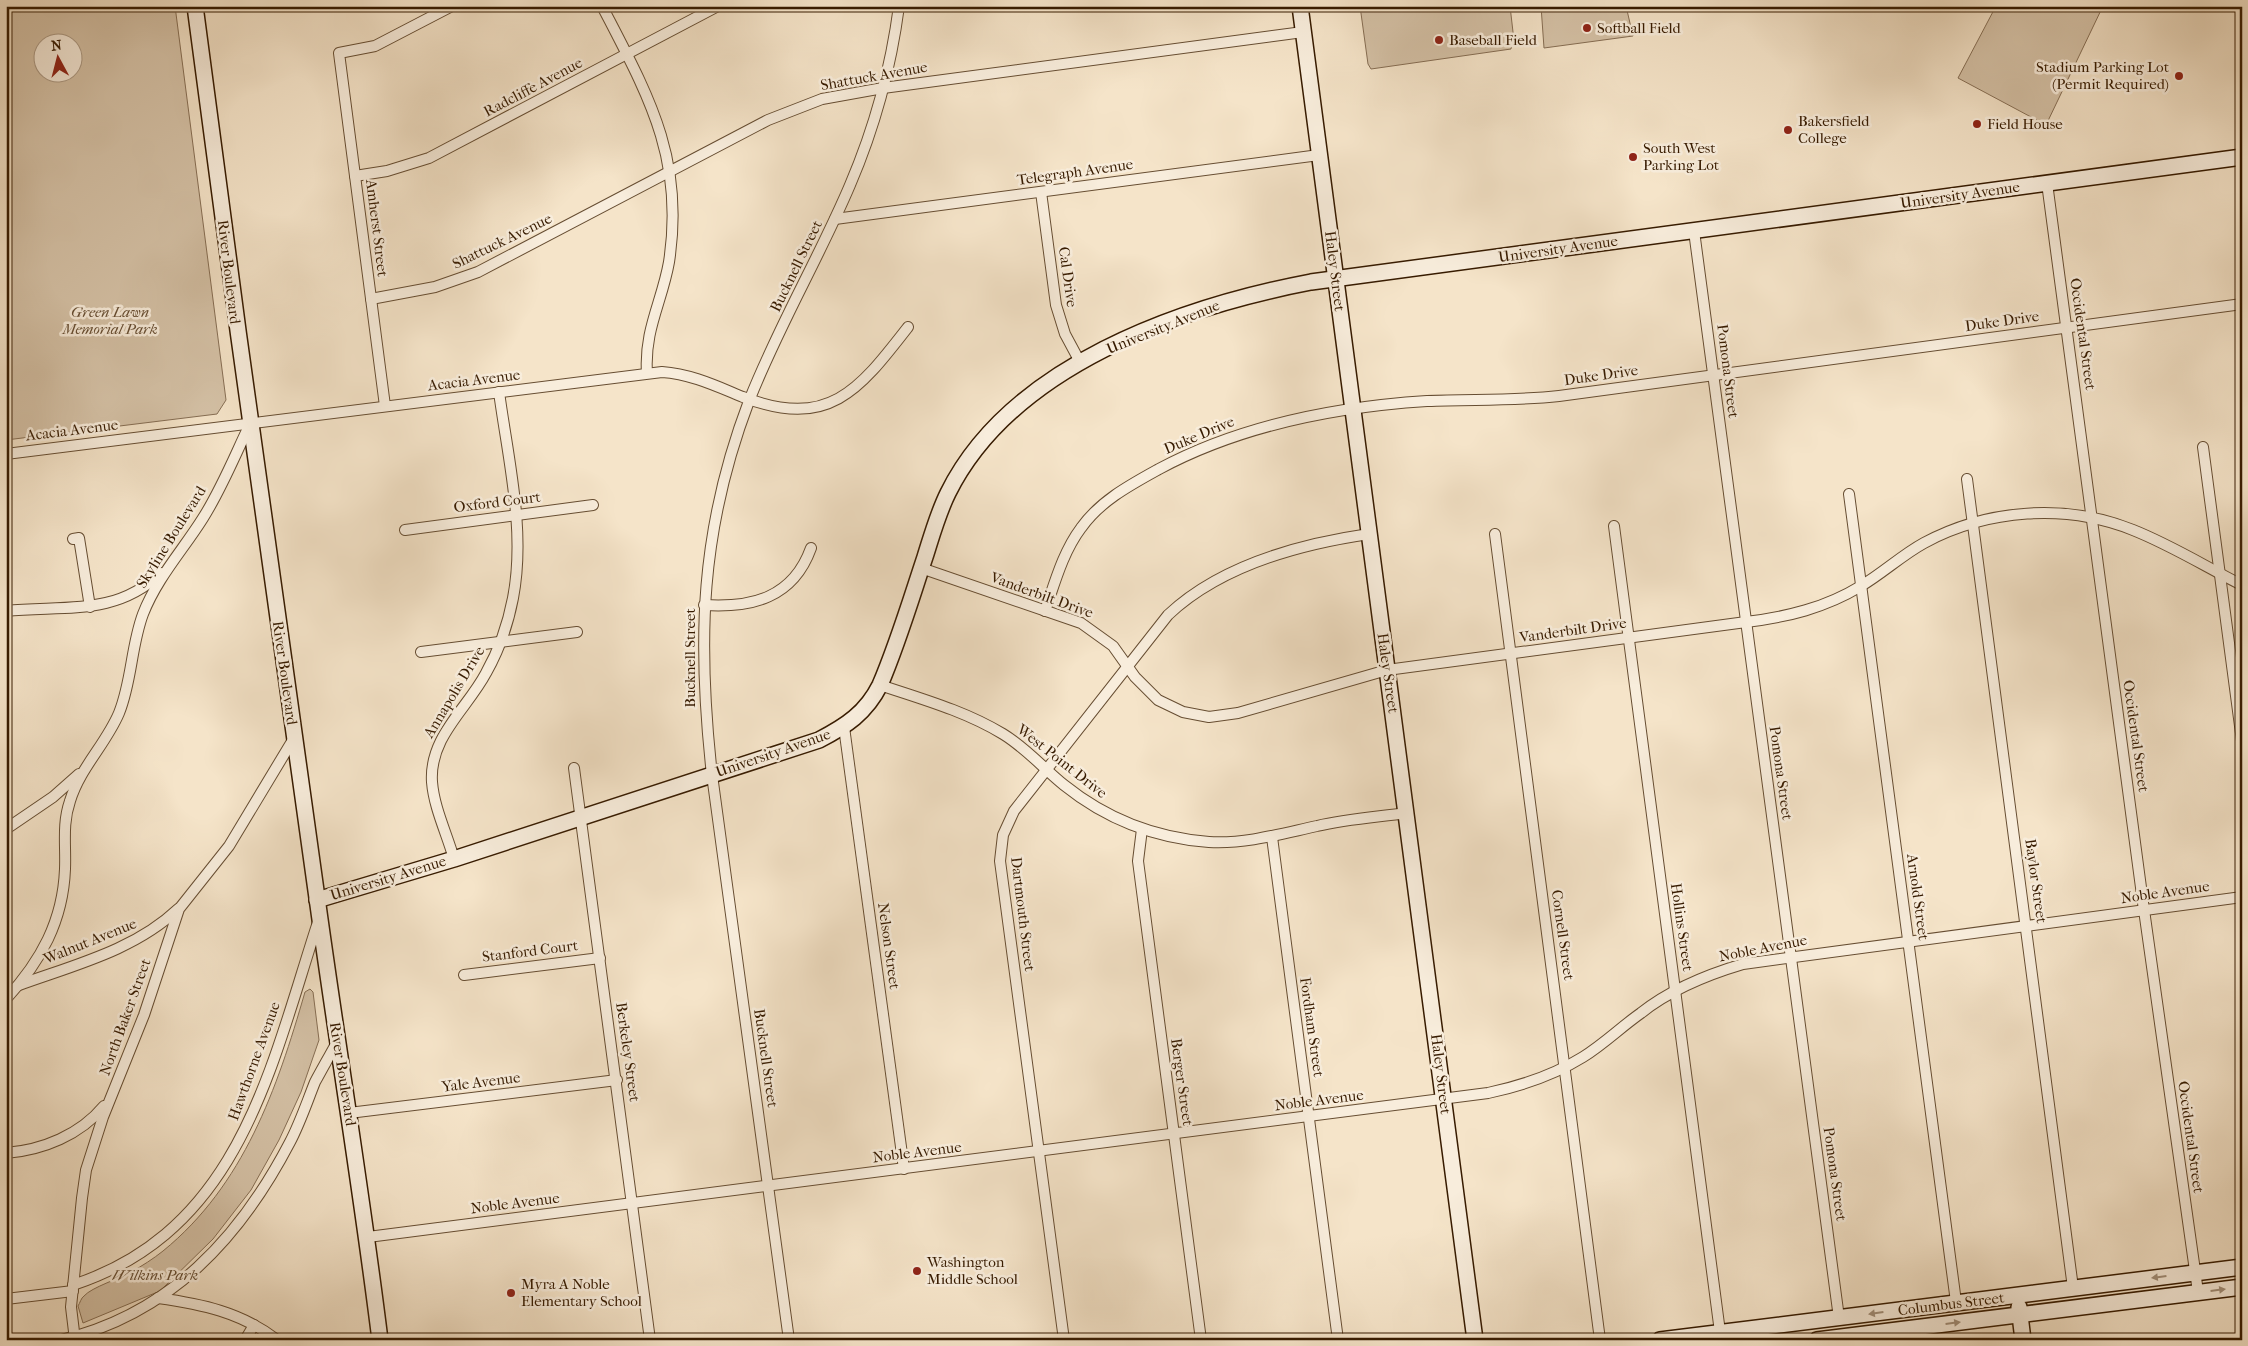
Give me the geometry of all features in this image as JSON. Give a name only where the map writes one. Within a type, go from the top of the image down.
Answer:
[{"type":"street","name":"River Boulevard","points":[[195,6],[250,424],[337,1042],[368,1237],[380,1340]]},
{"type":"street","name":"Amherst Street","points":[[385,406],[339,53],[375,46],[452,6]]},
{"type":"street","points":[[602,6],[659,123],[670,171],[673,211],[672,244],[662,293],[648,339],[647,373]]},
{"type":"street","name":"Radcliffe Avenue","points":[[355,176],[387,171],[429,158],[718,6]]},
{"type":"street","name":"Bucknell Street","points":[[789,1340],[712,775],[703,687],[704,605],[707,569],[720,497],[750,400],[835,219],[864,149],[883,88],[899,6]]},
{"type":"street","name":"Haley Street","points":[[1300,6],[1475,1340]]},
{"type":"street","name":"Shattuck Avenue","points":[[371,298],[434,287],[478,272],[768,120],[794,108],[831,97],[883,88],[1303,32]]},
{"type":"street","name":"Telegraph Avenue","points":[[835,219],[1320,155]]},
{"type":"street","name":"University Avenue","points":[[317,900],[580,818],[819,740],[844,727],[867,706],[880,685],[942,506],[969,456],[1004,416],[1032,393],[1080,362],[1157,326],[1216,305],[1279,288],[2242,157]]},
{"type":"street","name":"Occidental Street","points":[[2048,183],[2144,910],[2198,1292]]},
{"type":"street","name":"Cal Drive","points":[[1041,192],[1058,312],[1065,334],[1080,362]]},
{"type":"street","name":"Pomona Street","points":[[1694,231],[1840,1318]]},
{"type":"street","name":"Duke Drive","points":[[1045,610],[1064,556],[1072,540],[1092,514],[1120,492],[1169,464],[1228,438],[1290,420],[1353,409],[1429,401],[1536,399],[2242,304]]},
{"type":"street","name":"Acacia Avenue","points":[[6,454],[647,373],[678,373],[766,405],[793,409],[823,405],[838,399],[863,382],[908,327]]},
{"type":"street","name":"Annapolis Drive","points":[[454,858],[434,795],[432,782],[434,760],[446,730],[472,696],[501,642],[510,613],[516,576],[516,515],[499,392]]},
{"type":"street","name":"Skyline Boulevard","points":[[6,999],[19,985],[42,953],[57,920],[64,884],[65,820],[76,785],[108,736],[120,710],[137,630],[152,594],[209,509],[250,424]]},
{"type":"street","points":[[2203,447],[2242,741]]},
{"type":"street","name":"Baylor Street","points":[[1967,479],[2074,1288]]},
{"type":"street","name":"Arnold Street","points":[[1850,494],[1956,1302]]},
{"type":"street","name":"Oxford Court","points":[[405,530],[593,505]]},
{"type":"street","name":"Vanderbilt Drive","points":[[921,568],[1081,623],[1098,633],[1113,646],[1146,690],[1158,700],[1183,712],[1209,717],[1238,713],[1387,670],[1802,613],[1862,586],[1924,544],[1973,523],[2016,514],[2037,513],[2092,518],[2134,530],[2242,585]]},
{"type":"street","name":"Hollins Street","points":[[1614,526],[1720,1336]]},
{"type":"street","name":"Dartmouth Street","points":[[1064,1340],[1000,849],[1003,835],[1014,811],[1168,615],[1189,598],[1213,583],[1265,559],[1292,550],[1370,534]]},
{"type":"street","name":"Cornell Street","points":[[1495,534],[1600,1340]]},
{"type":"street","points":[[73,539],[79,538],[90,607]]},
{"type":"street","points":[[704,605],[745,605],[774,594],[794,577],[811,548]]},
{"type":"street","points":[[6,612],[90,607],[129,596],[154,580],[171,563]]},
{"type":"street","points":[[421,652],[577,632]]},
{"type":"street","name":"West Point Drive","points":[[880,685],[963,713],[986,724],[1022,748],[1083,799],[1105,813],[1142,829],[1184,840],[1210,842],[1272,837],[1317,826],[1406,813]]},
{"type":"street","name":"Nelson Street","points":[[844,727],[904,1168]]},
{"type":"street","name":"North Baker Street","points":[[75,1338],[71,1307],[86,1170],[94,1143],[144,1014],[179,909],[229,846],[294,738]]},
{"type":"street","points":[[6,829],[53,797],[90,761]]},
{"type":"street","name":"Berkeley Street","points":[[574,768],[617,1080],[631,1204],[650,1340]]},
{"type":"street","name":"Berger Street","points":[[1142,829],[1138,861],[1201,1340]]},
{"type":"street","name":"Fordham Street","points":[[1272,837],[1338,1340]]},
{"type":"street","name":"Noble Avenue","points":[[368,1237],[1444,1100],[1512,1088],[1565,1067],[1602,1044],[1642,1012],[1675,991],[1730,968],[1790,957],[2242,897]]},
{"type":"street","name":"Walnut Avenue","points":[[6,989],[120,948],[155,929],[179,909]]},
{"type":"street","name":"Hawthorne Avenue","points":[[6,1299],[73,1288],[119,1267],[158,1242],[190,1212],[236,1148],[259,1100],[320,918]]},
{"type":"street","name":"Stanford Court","points":[[464,975],[600,958]]},
{"type":"street","points":[[61,1340],[75,1338],[124,1317],[158,1298],[200,1267],[223,1243],[250,1210],[287,1147],[316,1082],[337,1042]]},
{"type":"street","name":"Yale Avenue","points":[[349,1113],[617,1080]]},
{"type":"street","points":[[6,1153],[34,1149],[69,1135],[96,1115],[116,1086]]},
{"type":"street","name":"Columbus Street","points":[[1660,1340],[1720,1336],[1956,1302],[2242,1267]]},
{"type":"street","name":"Columbus Street","points":[[1817,1340],[2242,1287]]},
{"type":"street","points":[[2017,1295],[2023,1340]]},
{"type":"street","points":[[158,1298],[213,1308],[254,1324],[277,1340]]},
{"type":"street","points":[[1840,1318],[1844,1336]]},
{"type":"street","points":[[245,1340],[254,1324]]},
{"type":"green space","name":"Green Lawn Memorial Park","points":[[6,6],[175,6],[226,400],[217,414],[6,440]]},
{"type":"green space","name":"Baseball Field","points":[[1360,6],[1510,6],[1513,32],[1511,49],[1371,69],[1368,64]]},
{"type":"green space","name":"Softball Field","points":[[1541,6],[1626,6],[1633,36],[1544,48]]},
{"type":"green space","points":[[1996,6],[2103,6],[2046,125],[1958,78]]},
{"type":"green space","name":"Wilkins Park","points":[[310,989],[313,992],[319,1040],[301,1092],[279,1140],[251,1190],[213,1239],[160,1291],[83,1323],[78,1306],[83,1297],[93,1289],[135,1270],[159,1254],[191,1225],[236,1166],[254,1133],[269,1099],[305,992]]},
{"type":"place","name":"Softball Field","points":[[1587,28]]},
{"type":"place","name":"Baseball Field","points":[[1439,40]]},
{"type":"place","name":"Stadium Parking Lot (Permit Required)","points":[[2179,76]]},
{"type":"place","name":"Field House","points":[[1977,124]]},
{"type":"place","name":"Bakersfield College","points":[[1788,130]]},
{"type":"place","name":"South West Parking Lot","points":[[1633,157]]},
{"type":"place","name":"Washington Middle School","points":[[917,1271]]},
{"type":"place","name":"Myra A Noble Elementary School","points":[[511,1293]]}]
